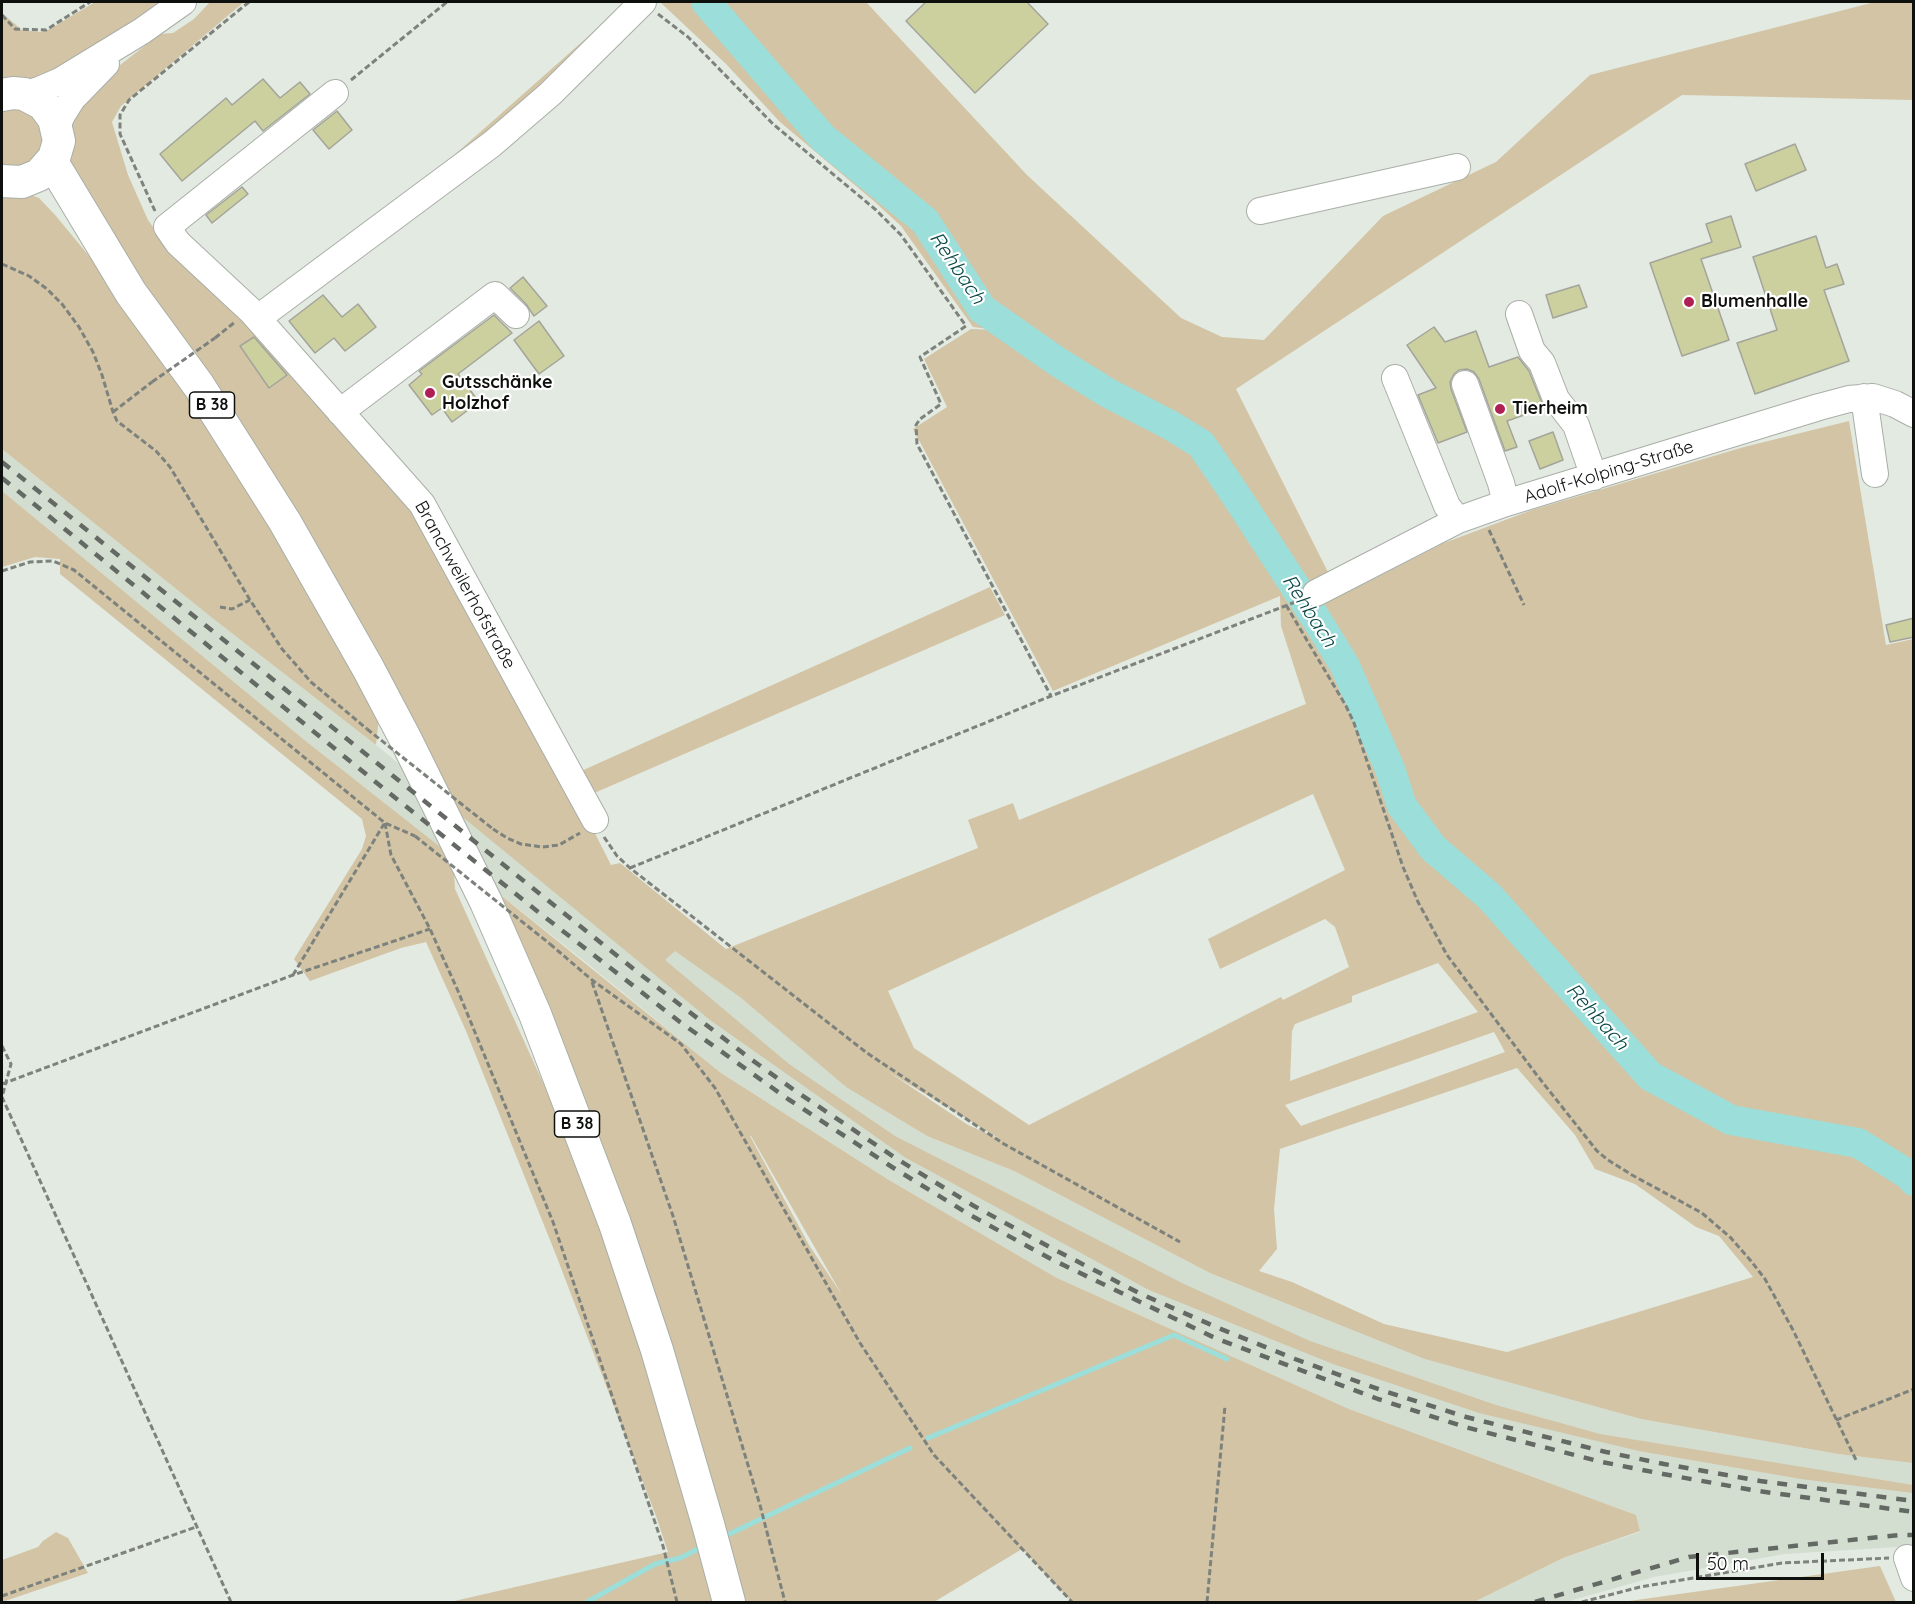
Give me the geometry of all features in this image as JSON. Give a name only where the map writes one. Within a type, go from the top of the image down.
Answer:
[{"type":"main road","points":[[8,94],[43,104],[52,115],[59,141],[52,162],[43,172],[14,181]]},
{"type":"main road","name":"B 38","points":[[52,162],[131,293],[199,386],[285,522],[374,678],[486,902],[535,1014],[615,1224],[657,1350],[729,1602]]},
{"type":"main road","name":"B 38","points":[[14,181],[44,194],[131,293]]},
{"type":"street","points":[[8,94],[53,85],[142,31],[183,2]]},
{"type":"street","points":[[258,318],[492,144],[550,94],[643,2]]},
{"type":"street","points":[[57,127],[72,99],[142,31]]},
{"type":"street","points":[[167,227],[335,93]]},
{"type":"street","points":[[1260,211],[1457,167]]},
{"type":"street","name":"Branchweilerhofstraße","points":[[167,227],[178,243],[258,318],[422,504],[595,820]]},
{"type":"street","points":[[340,412],[495,295],[516,315]]},
{"type":"street","points":[[1519,314],[1532,351],[1542,363],[1556,399],[1576,425],[1594,477]]},
{"type":"street","points":[[1395,378],[1447,506],[1469,516]]},
{"type":"street","points":[[1465,384],[1502,483],[1506,503]]},
{"type":"street","points":[[1863,397],[1875,474]]},
{"type":"street","name":"Adolf-Kolping-Straße","points":[[1316,593],[1469,516],[1819,407],[1863,397],[1883,399],[1914,414]]},
{"type":"path","points":[[2,15],[15,29],[46,30],[90,2]]},
{"type":"path","points":[[167,227],[156,214],[120,134],[120,115],[129,100],[249,2]]},
{"type":"path","points":[[335,93],[447,2]]},
{"type":"path","points":[[643,2],[688,37],[773,124],[876,210],[901,235],[966,326],[920,357],[941,404],[920,419],[916,425],[917,444],[1051,696]]},
{"type":"path","points":[[2,264],[29,276],[62,304],[79,327],[93,352],[117,421],[156,451],[170,467],[282,649],[323,692],[367,729],[493,829],[521,844],[542,847],[560,845],[595,820],[606,843],[630,868],[867,1053],[1004,1144],[1180,1242]]},
{"type":"path","points":[[112,412],[215,338]]},
{"type":"path","points":[[1469,516],[1524,604]]},
{"type":"path","points":[[2,571],[30,562],[53,561],[74,570],[385,823],[415,836],[592,980],[681,1044],[716,1088],[860,1343],[934,1455],[1072,1602]]},
{"type":"path","points":[[220,607],[232,609],[250,600]]},
{"type":"path","points":[[630,868],[1051,696],[1286,605],[1350,714],[1403,867],[1418,902],[1447,955],[1597,1151],[1632,1175],[1702,1213],[1724,1231],[1751,1261],[1765,1279],[1793,1330],[1856,1460]]},
{"type":"path","points":[[385,823],[391,855],[430,929],[458,992],[553,1222],[663,1546],[677,1602]]},
{"type":"path","points":[[293,975],[385,823]]},
{"type":"path","points":[[2,1084],[293,975],[430,929]]},
{"type":"path","points":[[592,980],[673,1216],[760,1505],[785,1602]]},
{"type":"path","points":[[2,1046],[11,1064],[2,1097],[231,1602]]},
{"type":"path","points":[[1836,1420],[1914,1389]]},
{"type":"path","points":[[1207,1602],[1225,1406]]},
{"type":"path","points":[[2,1596],[196,1527]]},
{"type":"path","points":[[1582,1602],[1640,1587],[1782,1563],[1910,1568]]},
{"type":"shaded area","points":[[95,2],[161,2],[35,85],[2,81],[2,13],[22,30],[41,32]]},
{"type":"shaded area","points":[[210,2],[244,2],[121,106],[112,122],[128,175],[148,220],[164,243],[247,320],[326,415],[434,538],[568,777],[990,587],[1005,615],[578,800],[611,865],[620,863],[726,949],[978,848],[968,820],[1013,803],[1019,820],[1306,704],[1281,626],[1280,596],[1053,691],[913,429],[947,407],[924,359],[971,329],[997,330],[973,327],[901,226],[780,122],[726,64],[660,2],[866,2],[1027,175],[1181,318],[1222,337],[1264,340],[1383,216],[1496,162],[1590,75],[1875,2],[1913,2],[1913,100],[1682,95],[1236,389],[1340,596],[1444,543],[1532,510],[1744,447],[1849,421],[1886,645],[1913,639],[1913,1463],[1838,1454],[1641,1419],[1425,1359],[1210,1273],[1014,1171],[927,1136],[846,1087],[740,997],[675,951],[665,960],[789,1064],[895,1136],[1184,1284],[1310,1341],[1496,1405],[1600,1434],[1913,1485],[1913,1493],[1801,1479],[1639,1451],[1479,1413],[1333,1364],[1149,1290],[906,1158],[710,1020],[448,805],[207,376],[70,177],[67,126],[84,93],[160,34],[173,33],[194,19]],"holes":[[[1313,794],[1345,870],[1208,939],[1220,969],[1325,919],[1335,927],[1349,967],[1283,1000],[1281,997],[1029,1125],[914,1048],[888,991]],[[1438,963],[1478,1012],[1290,1081],[1292,1031],[1295,1024],[1352,1002],[1352,996]],[[1494,1032],[1505,1052],[1301,1126],[1285,1105]],[[1517,1068],[1575,1135],[1595,1169],[1635,1184],[1696,1227],[1719,1236],[1753,1277],[1507,1352],[1384,1324],[1292,1282],[1259,1271],[1277,1249],[1274,1209],[1280,1149]],[[887,1071],[1000,1139],[968,1125]]]},
{"type":"shaded area","points":[[627,2],[646,10],[425,181]]},
{"type":"shaded area","points":[[2,107],[36,112],[47,146],[29,167],[2,167]]},
{"type":"shaded area","points":[[2,189],[39,198],[150,330],[283,540],[379,717],[376,745],[211,617],[2,449]]},
{"type":"shaded area","points":[[2,449],[211,617],[376,745],[546,884],[636,943],[674,940],[846,1087],[927,1136],[1014,1171],[1210,1273],[1426,1359],[1641,1419],[1838,1454],[1913,1463],[1913,1546],[1785,1554],[1654,1577],[1566,1602],[1474,1602],[1563,1558],[1640,1532],[1636,1515],[1349,1409],[1057,1278],[889,1180],[721,1073],[588,964],[302,738],[2,491]]},
{"type":"shaded area","points":[[2,491],[302,738],[453,857],[455,889],[544,1085],[601,1219],[698,1537],[715,1602],[450,1602],[668,1552],[556,1255],[466,1031],[426,942],[401,948],[310,981],[294,959],[362,849],[366,836],[362,819],[60,574],[60,559],[35,557],[2,567]]},
{"type":"shaded area","points":[[493,889],[721,1073],[889,1180],[1057,1278],[1349,1409],[1636,1515],[1640,1531],[1563,1558],[1474,1602],[1072,1602],[1022,1549],[934,1602],[739,1602]],"holes":[[[751,1136],[842,1295],[809,1245]]]},
{"type":"shaded area","points":[[56,1532],[68,1538],[88,1573],[2,1602],[2,1560],[38,1547]]},
{"type":"shaded area","points":[[1880,1566],[1896,1602],[1622,1602]]},
{"type":"building","points":[[926,2],[1027,2],[1048,24],[975,93],[906,21]]},
{"type":"building","points":[[263,79],[280,98],[300,82],[310,94],[263,131],[255,121],[182,181],[160,154],[226,98],[232,105]]},
{"type":"building","points":[[337,111],[352,130],[329,149],[313,130]]},
{"type":"building","points":[[1795,144],[1806,170],[1756,191],[1745,164]]},
{"type":"building","points":[[242,187],[248,194],[212,223],[206,215]]},
{"type":"building","name":"Blumenhalle","points":[[1731,216],[1741,247],[1701,259],[1729,340],[1682,356],[1650,263],[1712,242],[1706,224]]},
{"type":"building","points":[[1816,236],[1826,268],[1837,264],[1844,284],[1824,290],[1849,361],[1755,394],[1737,343],[1777,330],[1753,257]]},
{"type":"building","points":[[523,277],[547,306],[534,316],[510,288]]},
{"type":"building","points":[[1579,285],[1587,307],[1553,318],[1546,295]]},
{"type":"building","points":[[323,295],[342,317],[358,304],[376,327],[345,351],[334,338],[315,353],[289,321]]},
{"type":"building","points":[[494,315],[512,333],[458,374],[479,402],[452,422],[442,408],[432,415],[409,385],[422,374],[419,371]]},
{"type":"building","points":[[539,321],[564,356],[539,374],[514,340]]},
{"type":"building","points":[[1434,327],[1445,342],[1476,331],[1489,367],[1518,357],[1529,371],[1544,408],[1507,421],[1517,447],[1505,451],[1479,379],[1474,372],[1467,369],[1459,370],[1450,382],[1467,432],[1438,443],[1418,395],[1436,388],[1407,345]]},
{"type":"building","points":[[254,337],[287,375],[269,388],[240,346]]},
{"type":"building","points":[[1553,432],[1563,460],[1540,469],[1529,441]]},
{"type":"building","points":[[1914,618],[1914,637],[1890,642],[1886,625]]},
{"type":"waterway","name":"Rehbach","points":[[706,2],[823,138],[925,221],[982,309],[1058,362],[1108,393],[1201,444],[1345,666],[1390,769],[1402,806],[1433,848],[1489,896],[1650,1076],[1731,1120],[1858,1143],[1909,1175],[1914,1181]]},
{"type":"waterway","points":[[928,1438],[1174,1335],[1227,1359]]},
{"type":"waterway","points":[[723,1537],[910,1448]]},
{"type":"waterway","points":[[587,1602],[655,1564],[680,1558],[704,1546]]},
{"type":"railway","points":[[2,462],[636,971],[752,1060],[897,1159],[974,1206],[1141,1294],[1216,1327],[1381,1390],[1466,1417],[1664,1464],[1760,1481],[1914,1501]]},
{"type":"railway","points":[[2,478],[388,792],[680,1022],[788,1099],[892,1167],[970,1215],[1053,1260],[1215,1338],[1378,1399],[1465,1427],[1602,1462],[1663,1474],[1758,1491],[1914,1512]]},
{"type":"railway","points":[[1535,1602],[1689,1557],[1914,1535]]},
{"type":"place","name":"Blumenhalle","points":[[1689,302]]},
{"type":"place","name":"Gutsschänke Holzhof","points":[[430,393]]},
{"type":"place","name":"Tierheim","points":[[1500,409]]}]
